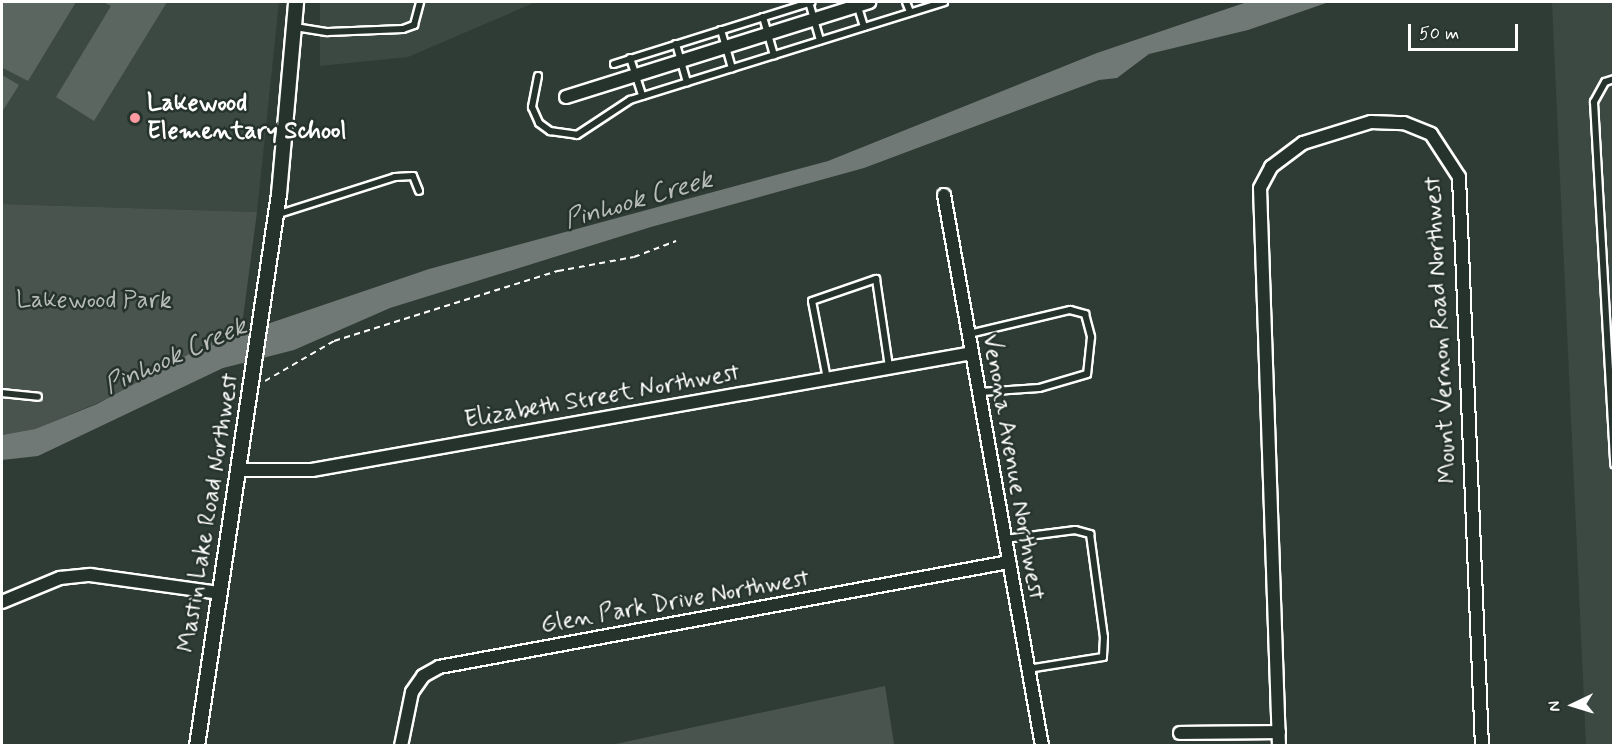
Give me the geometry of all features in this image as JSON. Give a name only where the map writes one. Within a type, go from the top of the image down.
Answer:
[{"type":"street","name":"Mastin Lake Road Northwest","points":[[197,746],[276,215],[296,2]]},
{"type":"street","points":[[566,97],[861,3]]},
{"type":"street","name":"Mount Vernon Road Northwest","points":[[1279,746],[1260,188],[1271,168],[1303,143],[1371,122],[1404,123],[1431,134],[1458,177],[1482,746]]},
{"type":"street","name":"Venona Avenue Northwest","points":[[944,195],[1042,746]]},
{"type":"street","name":"Elizabeth Street Northwest","points":[[238,470],[312,470],[972,353]]},
{"type":"street","name":"Glen Park Drive Northwest","points":[[401,746],[412,692],[423,676],[439,668],[1009,562]]},
{"type":"street","points":[[2,602],[60,578],[90,575],[219,593]]},
{"type":"street","points":[[1180,733],[1279,732]]},
{"type":"lane","points":[[294,27],[328,32],[403,29],[414,25],[420,2]]},
{"type":"lane","points":[[614,64],[810,2],[820,40]]},
{"type":"lane","points":[[906,2],[910,12]]},
{"type":"lane","points":[[538,76],[532,107],[539,123],[566,136],[577,135],[614,108],[642,96],[944,2]]},
{"type":"lane","points":[[861,3],[864,27]]},
{"type":"lane","points":[[763,17],[774,55]]},
{"type":"lane","points":[[721,30],[732,68]]},
{"type":"lane","points":[[676,44],[687,82]]},
{"type":"lane","points":[[630,58],[642,96]]},
{"type":"lane","points":[[1614,79],[1598,90],[1594,102],[1614,464]]},
{"type":"lane","points":[[276,215],[394,177],[413,176],[419,191]]},
{"type":"lane","points":[[827,379],[812,301],[876,279],[889,368]]},
{"type":"lane","points":[[969,334],[1070,310],[1085,314],[1091,337],[1087,375],[1039,388],[979,392]]},
{"type":"lane","points":[[2,393],[38,397]]},
{"type":"lane","points":[[1005,539],[1075,530],[1090,534],[1104,637],[1103,657],[1028,669]]},
{"type":"path","points":[[252,378],[276,379],[286,366],[334,341],[558,271],[634,257],[676,241]]},
{"type":"shaded area","name":"Lakewood Elementary School","points":[[2,2],[279,2],[257,212],[2,204]]},
{"type":"shaded area","points":[[320,2],[536,2],[408,57],[320,66]]},
{"type":"shaded area","points":[[1247,2],[1329,2],[1248,30],[1149,54],[1117,78],[1099,80],[864,168],[651,227],[390,308],[294,350],[223,368],[38,456],[2,460],[2,435],[35,429],[97,404],[208,344],[429,269],[828,161],[1097,53]]},
{"type":"shaded area","points":[[1613,2],[1613,745],[1586,745],[1552,3]]},
{"type":"green space","name":"Lakewood Park","points":[[2,204],[257,212],[241,333],[212,343],[100,402],[35,429],[2,435]]},
{"type":"green space","points":[[885,686],[894,744],[909,745],[611,745]]},
{"type":"building","points":[[2,2],[76,2],[28,81],[3,68],[2,71]]},
{"type":"building","points":[[103,2],[167,2],[94,121],[56,97],[111,6]]},
{"type":"building","points":[[2,75],[19,85],[2,112]]},
{"type":"place","name":"Lakewood Elementary School","points":[[135,118]]},
{"type":"water label","name":"Pinhook Creek","points":[[639,201]]},
{"type":"water label","name":"Pinhook Creek","points":[[176,357]]}]
